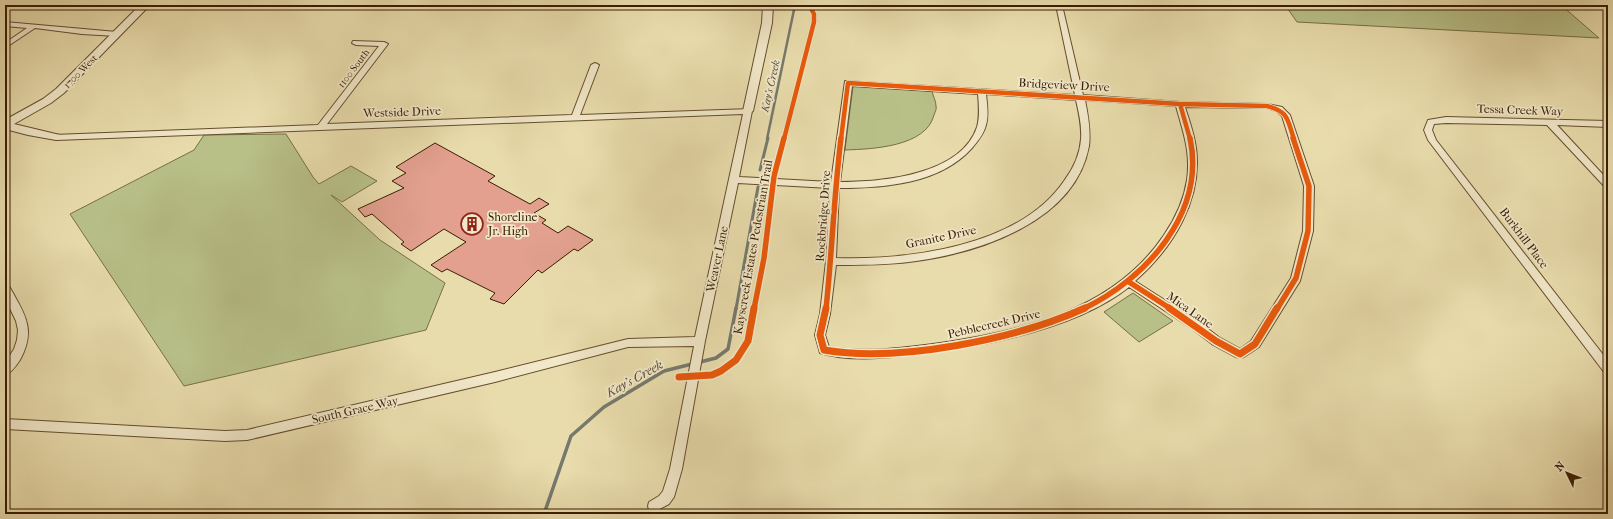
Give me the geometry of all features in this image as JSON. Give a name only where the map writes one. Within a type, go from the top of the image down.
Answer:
[{"type":"street","name":"1700 West","points":[[5,125],[34,109],[56,94],[145,5]]},
{"type":"street","name":"Weaver Lane","points":[[654,506],[664,500],[669,493],[676,469],[699,346],[767,23],[768,5]]},
{"type":"street","name":"Granite Drive","points":[[830,261],[874,261],[920,257],[958,249],[989,240],[1019,226],[1037,214],[1067,186],[1077,168],[1084,146],[1085,123],[1060,5]]},
{"type":"street","points":[[5,24],[117,34]]},
{"type":"street","points":[[5,46],[34,26]]},
{"type":"street","name":"1100 South","points":[[321,127],[384,44],[356,43]]},
{"type":"street","points":[[576,118],[594,65]]},
{"type":"street","name":"Bridgeview Drive","points":[[848,83],[1180,104],[1267,106],[1278,109],[1286,116],[1309,186],[1308,231],[1296,278],[1255,344],[1240,354]]},
{"type":"street","name":"Rockbridge Drive","points":[[824,350],[820,335],[825,314],[835,184],[848,83]]},
{"type":"street","points":[[734,180],[835,184],[892,182],[923,174],[957,159],[970,146],[980,129],[983,111],[982,91]]},
{"type":"street","name":"Pebblecreek Drive","points":[[824,350],[844,354],[872,354],[945,347],[1000,336],[1050,322],[1094,304],[1129,282],[1154,256],[1172,229],[1188,196],[1193,166],[1189,134],[1180,104]]},
{"type":"street","name":"Westside Drive","points":[[56,137],[748,112]]},
{"type":"street","name":"Tessa Creek Way","points":[[1431,122],[1446,120],[1608,124]]},
{"type":"street","name":"Burkhill Place","points":[[1431,122],[1428,130],[1432,140],[1608,369]]},
{"type":"street","points":[[1550,123],[1608,185]]},
{"type":"street","points":[[5,125],[28,132],[56,137]]},
{"type":"street","name":"Mica Lane","points":[[1129,282],[1195,325],[1216,341],[1240,354]]},
{"type":"street","points":[[5,289],[20,315],[23,324],[23,343],[5,371]]},
{"type":"street","name":"South Grace Way","points":[[5,424],[225,436],[247,435],[628,344],[644,341],[684,343],[699,346]]},
{"type":"green space","points":[[1285,5],[1561,5],[1599,38],[1297,22]]},
{"type":"green space","points":[[853,86],[932,91],[936,102],[936,110],[929,126],[921,134],[909,140],[883,147],[845,150]]},
{"type":"green space","points":[[286,134],[319,184],[351,166],[377,181],[342,202],[331,195],[380,240],[445,283],[426,330],[184,386],[70,214],[194,150],[204,135]]},
{"type":"green space","points":[[1133,293],[1173,321],[1139,342],[1104,312]]},
{"type":"building","name":"Shoreline Jr. High","points":[[435,143],[495,176],[488,181],[530,204],[539,198],[549,204],[534,213],[546,220],[542,223],[558,233],[568,226],[593,240],[578,251],[574,249],[542,273],[538,270],[504,304],[490,299],[495,293],[447,269],[442,272],[431,265],[466,242],[444,229],[411,251],[401,244],[404,242],[372,214],[365,217],[358,209],[404,188],[392,181],[406,173],[396,167]]},
{"type":"waterway","name":"Kay's Creek","points":[[767,139],[795,5]]},
{"type":"waterway","name":"Kay's Creek","points":[[760,170],[768,138]]},
{"type":"waterway","name":"Kay's Creek","points":[[736,309],[758,187]]},
{"type":"waterway","name":"Kay's Creek","points":[[544,514],[571,436],[604,407],[664,371],[716,358],[728,349],[736,308]]},
{"type":"cycle path","name":"Kayscreek Estates Pedestrian Trail","points":[[679,377],[712,375],[721,371],[736,360],[748,341],[764,258],[774,176],[814,22],[814,14],[809,5]]},
{"type":"cycle path","points":[[1129,282],[1195,325],[1216,341],[1240,354],[1255,344],[1296,278],[1308,231],[1309,186],[1286,115],[1279,109],[1267,106],[1180,104],[848,83],[835,184],[831,261],[825,314],[820,335],[824,350],[856,354],[908,351],[994,338],[1056,320],[1090,306],[1122,287],[1146,265],[1164,243],[1179,219],[1188,196],[1193,164],[1192,148],[1180,104]]},
{"type":"place","name":"Shoreline Jr. High","points":[[472,224]]}]
